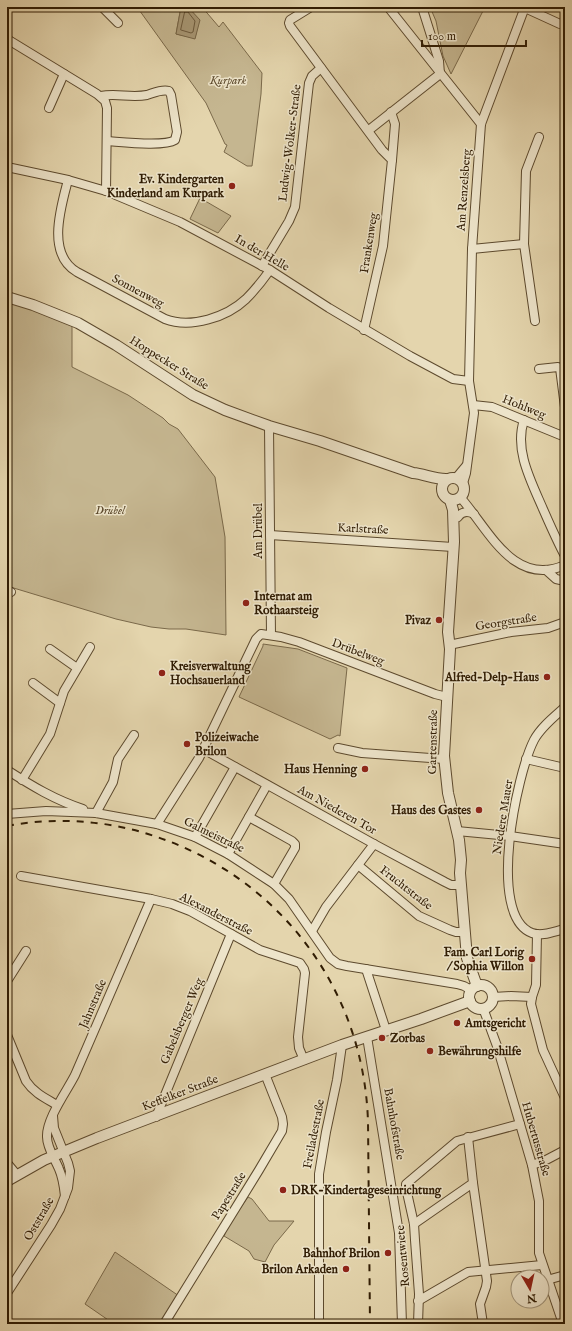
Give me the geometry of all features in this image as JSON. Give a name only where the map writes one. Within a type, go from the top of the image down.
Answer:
[{"type":"street","points":[[102,7],[118,24]]},
{"type":"street","points":[[311,7],[302,9],[290,20],[289,25],[369,130],[382,150],[392,160]]},
{"type":"street","points":[[388,7],[481,124]]},
{"type":"street","points":[[422,7],[440,61],[440,74]]},
{"type":"street","name":"Am Renzelsberg","points":[[469,381],[472,249],[481,124],[525,8],[560,24]]},
{"type":"street","points":[[7,39],[101,96],[106,105],[106,191]]},
{"type":"street","name":"Ludwig-Wolker-Straße","points":[[262,266],[289,221],[295,207],[309,83],[312,76],[322,68]]},
{"type":"street","points":[[49,108],[64,74]]},
{"type":"street","points":[[369,130],[440,74]]},
{"type":"street","points":[[101,96],[111,94],[139,96],[169,91],[177,132],[176,140],[169,142],[146,143],[107,141]]},
{"type":"street","name":"Frankenweg","points":[[364,330],[383,246],[395,124],[391,112]]},
{"type":"street","points":[[535,321],[524,244],[526,171],[539,137]]},
{"type":"street","name":"In der Helle","points":[[7,167],[68,180],[106,191],[180,222],[270,270],[364,330],[410,356],[453,379],[469,381]]},
{"type":"street","name":"Sonnenweg","points":[[68,180],[58,226],[61,251],[67,264],[77,272],[165,319],[175,322],[196,322],[223,314],[233,309],[246,299],[270,270]]},
{"type":"street","points":[[472,249],[524,244]]},
{"type":"street","name":"Hoppecker Straße","points":[[7,298],[33,305],[78,323],[116,345],[193,395],[225,410],[413,473],[439,479],[455,480]]},
{"type":"street","points":[[539,369],[560,368],[565,407]]},
{"type":"street","points":[[469,381],[474,413],[466,473],[455,480],[442,484],[444,496],[456,499],[474,514],[500,548],[512,559],[529,568],[546,570],[565,565]]},
{"type":"street","name":"Hohlweg","points":[[473,405],[492,407],[565,437]]},
{"type":"street","points":[[524,420],[521,437],[525,465],[553,532],[565,556]]},
{"type":"street","name":"Am Drübel","points":[[269,426],[270,635]]},
{"type":"street","name":"Hoppecker Straße","points":[[413,473],[420,479],[435,485],[442,491]]},
{"type":"street","points":[[455,480],[464,492],[456,499]]},
{"type":"street","name":"Gartenstraße","points":[[454,544],[457,532],[458,517],[456,499]]},
{"type":"street","name":"Gartenstraße","points":[[456,499],[453,510],[454,544],[448,632],[449,645],[444,759],[448,793],[457,831],[460,852],[465,932],[473,992]]},
{"type":"street","points":[[458,517],[464,512],[474,514]]},
{"type":"street","name":"Karlstraße","points":[[270,535],[454,544]]},
{"type":"street","points":[[546,570],[556,578],[565,581]]},
{"type":"street","name":"Georgstraße","points":[[449,645],[511,632],[548,628],[565,622]]},
{"type":"street","name":"Drübelweg","points":[[203,749],[259,635],[264,634],[290,639],[435,694],[447,697]]},
{"type":"street","points":[[22,780],[50,734],[66,686],[90,647]]},
{"type":"street","points":[[50,648],[77,668]]},
{"type":"street","points":[[33,683],[60,703]]},
{"type":"street","name":"Niedere Mauer","points":[[537,934],[523,928],[513,910],[507,868],[510,836],[517,796],[526,760],[537,736],[565,707]]},
{"type":"street","points":[[7,770],[62,802],[96,813],[111,785],[118,759],[134,735]]},
{"type":"street","points":[[338,748],[362,753],[444,759]]},
{"type":"street","points":[[157,824],[203,749]]},
{"type":"street","name":"Am Niederen Tor","points":[[203,749],[448,884],[461,885]]},
{"type":"street","points":[[526,760],[565,768]]},
{"type":"street","points":[[196,837],[235,767]]},
{"type":"street","points":[[228,854],[267,785]]},
{"type":"street","name":"Galmeistraße","points":[[7,814],[46,811],[96,813],[157,824],[196,837],[228,854],[274,884],[289,899],[334,962],[366,969],[457,984],[464,986],[473,992]]},
{"type":"street","points":[[249,816],[292,840],[295,844],[295,848],[274,884]]},
{"type":"street","points":[[457,831],[510,836],[565,844]]},
{"type":"street","points":[[312,931],[322,912],[374,844]]},
{"type":"street","name":"Fruchtstraße","points":[[358,865],[419,916],[454,931],[465,932]]},
{"type":"street","name":"Alexanderstraße","points":[[21,876],[151,899],[184,909],[260,950],[300,964],[304,968],[305,977],[298,1044],[304,1060]]},
{"type":"street","name":"Jahnstraße","points":[[53,1156],[47,1137],[48,1127],[57,1105],[75,1075],[151,899]]},
{"type":"street","points":[[565,929],[537,934],[536,980],[532,997],[532,1007],[543,1050],[565,1098]]},
{"type":"street","name":"Gabelsberger Weg","points":[[156,1117],[231,934]]},
{"type":"street","points":[[7,981],[26,951]]},
{"type":"street","points":[[366,969],[386,1030]]},
{"type":"street","points":[[367,1037],[420,1020],[473,992],[485,986],[492,992],[493,998],[490,1004],[483,1008],[476,1007],[472,1005],[473,992]]},
{"type":"street","points":[[493,998],[511,996],[532,997]]},
{"type":"street","name":"Hubertusstraße","points":[[483,1008],[497,1046],[532,1165],[539,1201],[538,1245],[543,1269]]},
{"type":"street","points":[[7,1035],[10,1050],[31,1088],[36,1093],[57,1105]]},
{"type":"street","name":"Keffelker Straße","points":[[7,1180],[53,1156],[97,1138],[367,1037]]},
{"type":"street","name":"Bahnhofstraße","points":[[367,1037],[399,1233],[402,1324]]},
{"type":"street","name":"Freiladestraße","points":[[319,1324],[319,1174],[342,1046]]},
{"type":"street","name":"Papestraße","points":[[164,1324],[282,1131],[282,1117],[265,1074]]},
{"type":"street","points":[[53,1115],[54,1128],[63,1152]]},
{"type":"street","points":[[483,1324],[480,1306],[487,1284],[486,1270],[473,1183],[468,1137],[520,1124]]},
{"type":"street","name":"Rosentwiete","points":[[418,1324],[414,1224],[406,1186],[409,1181],[454,1143],[468,1137]]},
{"type":"street","points":[[532,1165],[546,1160],[565,1150]]},
{"type":"street","name":"Oststraße","points":[[7,1293],[60,1209],[70,1180],[70,1171],[63,1152]]},
{"type":"street","name":"Oststraße","points":[[53,1156],[63,1180],[65,1196]]},
{"type":"street","points":[[7,1162],[16,1175]]},
{"type":"street","points":[[414,1224],[473,1183]]},
{"type":"street","points":[[418,1301],[465,1273],[542,1265]]},
{"type":"street","points":[[550,1279],[565,1275]]},
{"type":"street","name":"Hubertusstraße","points":[[550,1288],[563,1324]]},
{"type":"green space","name":"Kurpark","points":[[137,7],[181,7],[176,34],[195,38],[199,20],[188,7],[202,7],[219,27],[223,22],[262,73],[261,94],[252,166],[247,166],[224,152],[227,145],[225,144],[206,103]]},
{"type":"green space","points":[[430,7],[485,7],[451,74],[443,56],[436,21]]},
{"type":"green space","points":[[200,198],[231,216],[218,233],[190,219]]},
{"type":"green space","name":"Drübel","points":[[7,302],[15,303],[72,325],[72,367],[128,395],[178,429],[215,477],[225,537],[226,635],[186,629],[151,627],[116,619],[7,586]]},
{"type":"green space","points":[[263,644],[298,649],[347,668],[340,736],[338,735],[330,739],[239,697]]},
{"type":"green space","points":[[248,1197],[252,1199],[269,1221],[294,1221],[274,1245],[265,1262],[254,1259],[249,1251],[224,1236],[224,1232]]},
{"type":"green space","points":[[115,1252],[179,1296],[159,1324],[114,1324],[85,1304]]},
{"type":"water","points":[[181,7],[188,7],[200,20],[195,39],[176,34]]},
{"type":"railway","points":[[7,826],[42,821],[78,821],[131,829],[148,834],[194,852],[236,877],[273,907],[305,942],[331,982],[350,1026],[363,1073],[368,1122],[370,1324]]},
{"type":"place","name":"Ev. Kindergarten Kinderland am Kurpark","points":[[232,186]]},
{"type":"place","name":"Internat am Rothaarsteig","points":[[246,603]]},
{"type":"place","name":"Pivaz","points":[[439,620]]},
{"type":"place","name":"Kreisverwaltung Hochsauerland","points":[[162,673]]},
{"type":"place","name":"Alfred-Delp-Haus","points":[[547,677]]},
{"type":"place","name":"Polizeiwache Brilon","points":[[187,744]]},
{"type":"place","name":"Haus Henning","points":[[365,769]]},
{"type":"place","name":"Haus des Gastes","points":[[479,810]]},
{"type":"place","name":"Fam. Carl Lorig / Sophia Willon","points":[[532,959]]},
{"type":"place","name":"Amtsgericht","points":[[457,1023]]},
{"type":"place","name":"Zorbas","points":[[382,1038]]},
{"type":"place","name":"Bewährungshilfe","points":[[430,1051]]},
{"type":"place","name":"DRK-Kindertageseinrichtung","points":[[283,1190]]},
{"type":"place","name":"Bahnhof Brilon","points":[[388,1253]]},
{"type":"place","name":"Brilon Arkaden","points":[[346,1269]]}]
